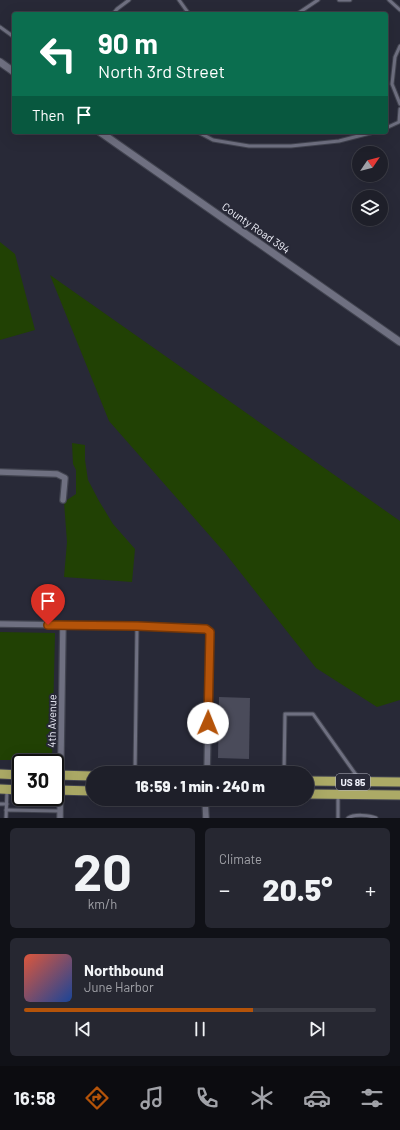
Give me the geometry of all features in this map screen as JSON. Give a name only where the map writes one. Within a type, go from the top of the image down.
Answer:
[{"type":"highway","points":[[0,774],[12,775]]},
{"type":"highway","points":[[64,775],[86,776]]},
{"type":"highway","name":"US 85","points":[[314,781],[400,782]]},
{"type":"highway","points":[[64,790],[86,791]]},
{"type":"highway","name":"US 85","points":[[314,794],[400,795]]},
{"type":"street","points":[[0,62],[12,71]]},
{"type":"street","name":"County Road 394","points":[[103,134],[400,342]]},
{"type":"street","points":[[0,472],[57,474],[65,478],[63,500]]},
{"type":"street","points":[[0,624],[204,628],[209,631],[207,766]]},
{"type":"street","name":"4th Avenue","points":[[59,754],[63,625]]},
{"type":"street","name":"4th Avenue","points":[[60,806],[60,818]]},
{"type":"street","points":[[205,806],[206,818]]},
{"type":"lane","points":[[115,12],[117,8],[129,0]]},
{"type":"lane","points":[[179,0],[188,12]]},
{"type":"lane","points":[[300,12],[318,0]]},
{"type":"lane","points":[[339,0],[350,0]]},
{"type":"lane","points":[[389,0],[400,10]]},
{"type":"lane","points":[[0,27],[12,36]]},
{"type":"lane","points":[[400,46],[395,57],[392,84],[400,104]]},
{"type":"lane","points":[[388,127],[400,121],[400,110]]},
{"type":"lane","points":[[202,134],[212,140],[249,146],[291,146],[339,141],[366,134]]},
{"type":"lane","points":[[135,766],[137,626]]},
{"type":"lane","points":[[284,766],[285,714],[313,714],[362,782]]},
{"type":"lane","points":[[4,789],[6,818]]},
{"type":"lane","points":[[338,795],[338,818]]},
{"type":"lane","points":[[0,804],[6,804]]},
{"type":"lane","points":[[6,810],[60,811]]},
{"type":"lane","points":[[348,818],[351,816],[371,816],[376,818]]},
{"type":"green space","points":[[0,242],[15,254],[35,330],[0,340]]},
{"type":"green space","points":[[50,275],[400,521],[400,700],[377,707],[316,668],[225,553],[109,421]]},
{"type":"green space","points":[[72,443],[85,445],[85,460],[88,480],[113,524],[135,549],[132,582],[64,577],[67,542],[64,502],[76,494],[76,470],[73,464]]},
{"type":"green space","points":[[0,632],[55,633],[52,754],[12,754],[12,760],[0,760]]},
{"type":"building","points":[[219,697],[250,698],[249,759],[218,758]]},
{"type":"route","points":[[48,625],[70,624],[206,629],[210,632],[208,723]]}]
